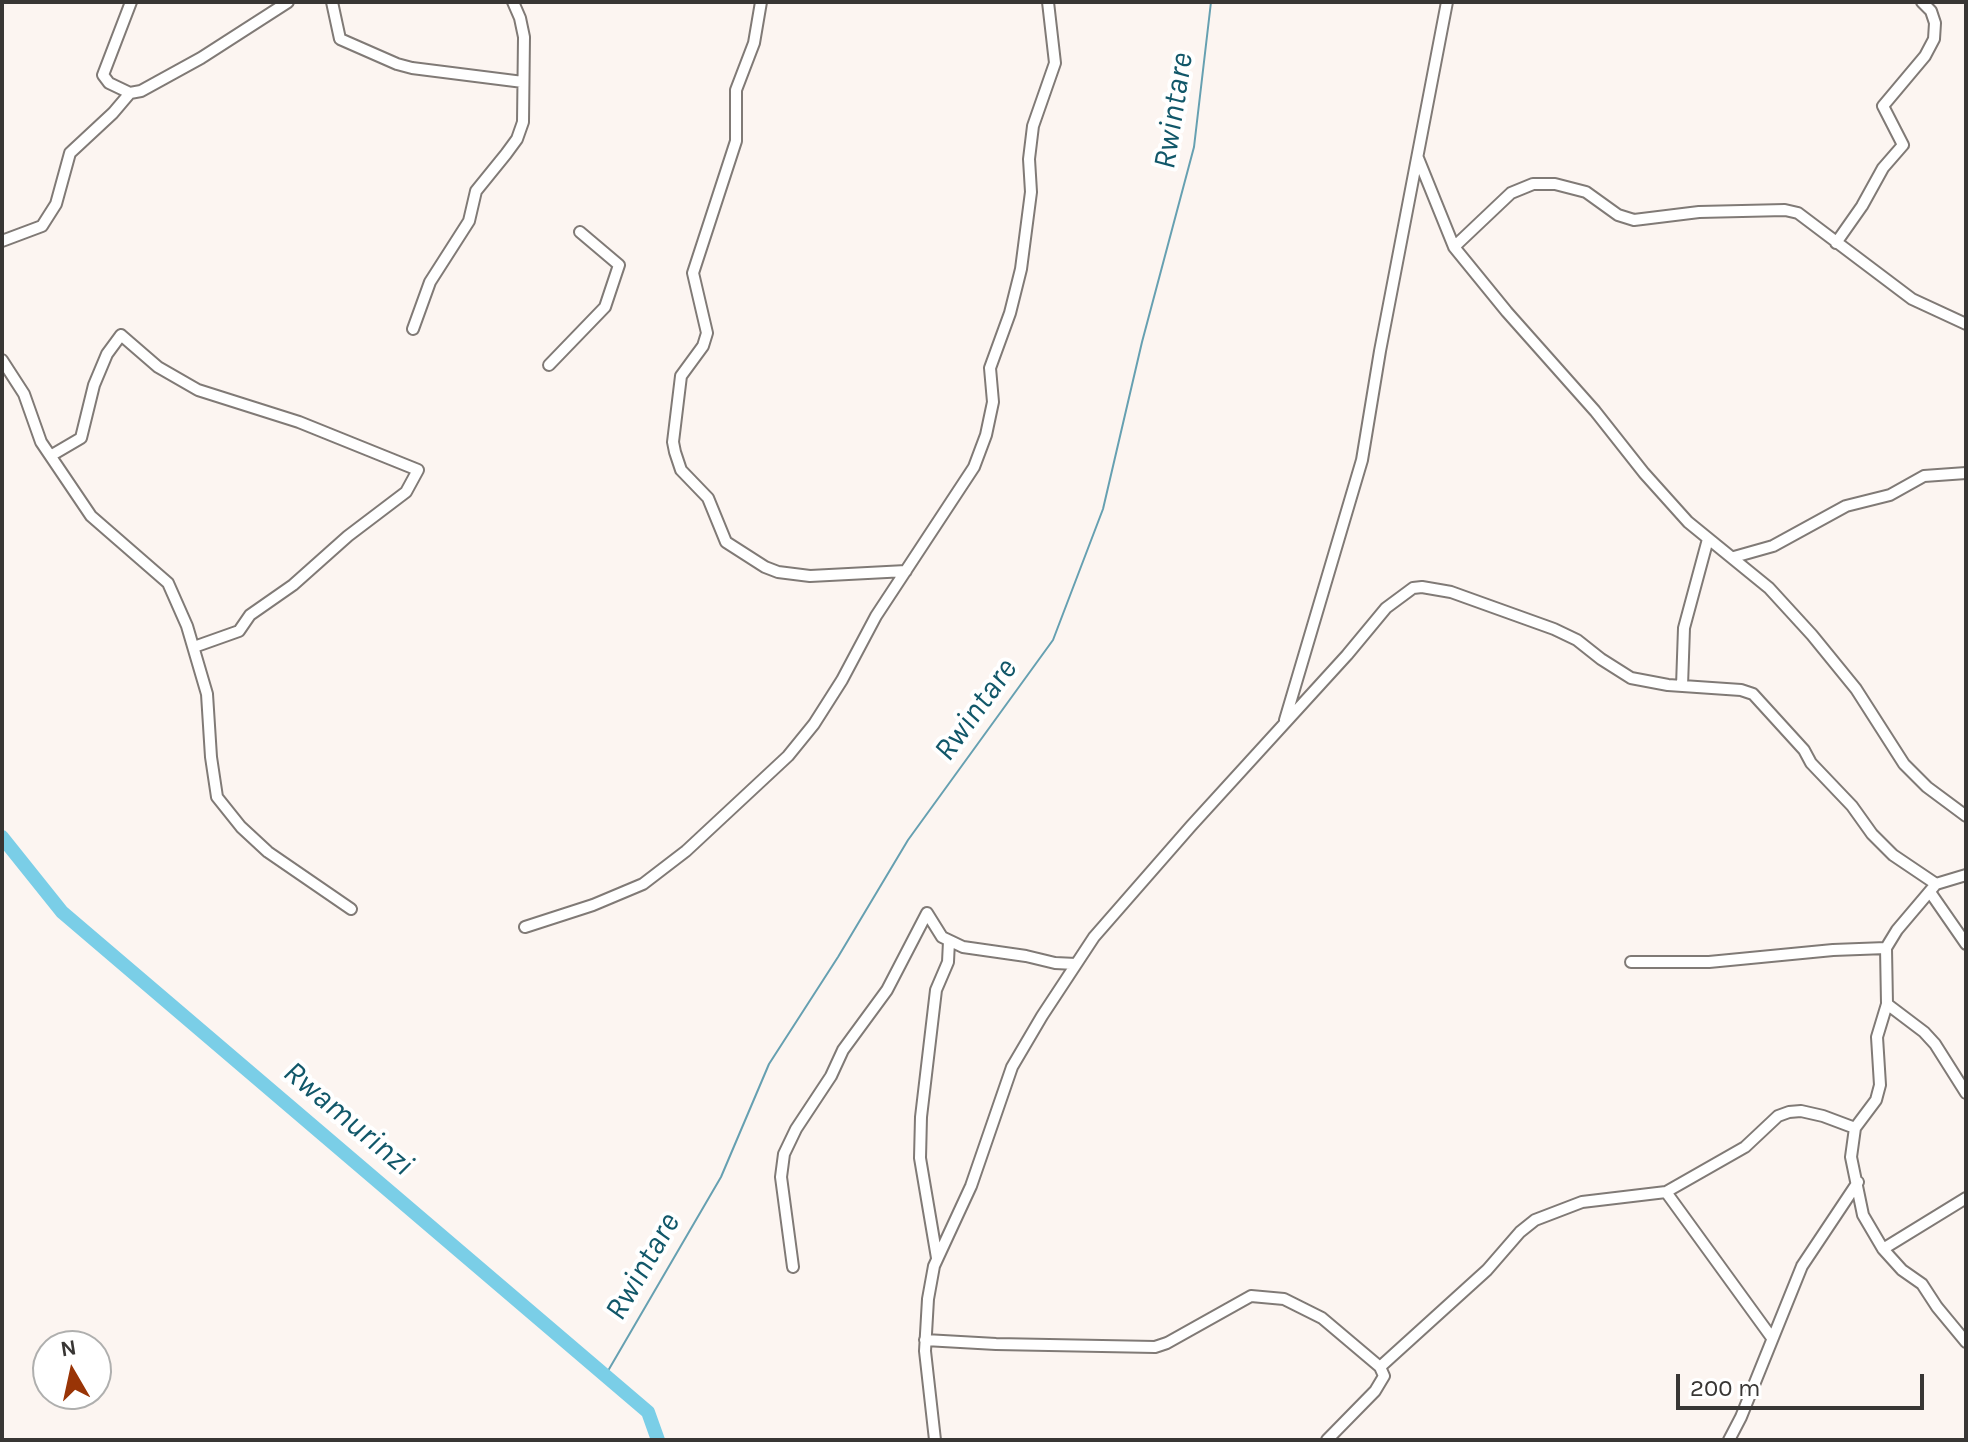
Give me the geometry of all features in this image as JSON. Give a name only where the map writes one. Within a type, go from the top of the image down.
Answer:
[{"type":"street","points":[[131,2],[103,73],[109,83],[130,93],[141,91],[201,58],[288,2]]},
{"type":"street","points":[[332,2],[340,39],[397,64],[523,82]]},
{"type":"street","points":[[413,329],[430,282],[469,221],[476,191],[517,139],[523,122],[524,37],[513,2]]},
{"type":"street","points":[[761,2],[754,43],[736,90],[736,141],[693,273],[707,333],[703,346],[681,376],[673,442],[675,452],[681,470],[708,498],[726,542],[765,567],[810,576],[906,571]]},
{"type":"street","points":[[525,927],[593,905],[643,884],[686,851],[769,775],[814,724],[876,616],[974,467],[986,435],[993,402],[990,368],[1010,313],[1021,269],[1031,192],[1029,159],[1033,126],[1055,63],[1048,2]]},
{"type":"street","points":[[1285,722],[1362,460],[1447,2]]},
{"type":"street","points":[[1836,243],[1883,168],[1903,145],[1883,106],[1925,56],[1934,39],[1935,23],[1931,11],[1922,2]]},
{"type":"street","points":[[2,241],[42,226],[56,204],[70,153],[130,93]]},
{"type":"street","points":[[1418,158],[1454,247],[1507,312],[1688,522],[1769,588],[1812,635],[1856,689],[1904,764],[1927,787],[1966,816]]},
{"type":"street","points":[[1454,247],[1511,193],[1533,184],[1555,184],[1586,192],[1618,215],[1634,220],[1699,212],[1785,210],[1798,213],[1912,299],[1966,324]]},
{"type":"street","points":[[549,365],[605,307],[619,265],[580,232]]},
{"type":"street","points":[[52,455],[81,438],[94,385],[107,354],[121,335],[158,367],[198,390],[299,422],[418,470],[406,492],[348,536],[293,585],[250,615],[239,631],[194,647]]},
{"type":"street","points":[[2,360],[24,394],[41,442],[91,516],[168,583],[187,626],[207,694],[217,797],[241,827],[268,852],[351,909]]},
{"type":"street","points":[[1734,557],[1773,546],[1846,506],[1890,495],[1924,476],[1966,473]]},
{"type":"street","points":[[1682,686],[1684,628],[1708,539]]},
{"type":"street","points":[[935,1440],[925,1340],[928,1299],[937,1260],[971,1186],[1012,1067],[1094,937],[1386,608],[1413,588],[1451,592],[1554,629],[1577,640],[1631,678],[1682,686],[1741,690],[1753,694],[1852,806],[1872,834],[1933,888],[1966,944]]},
{"type":"street","points":[[1966,875],[1933,888],[1897,930],[1886,948],[1887,1004],[1877,1037],[1880,1085],[1876,1100],[1855,1128],[1851,1157],[1863,1215],[1883,1249],[1902,1270],[1922,1284],[1966,1342]]},
{"type":"street","points":[[793,1267],[781,1177],[784,1154],[843,1050],[887,990],[927,913],[942,937],[963,947],[1076,964]]},
{"type":"street","points":[[937,1260],[920,1158],[921,1117],[936,990],[948,962],[949,941]]},
{"type":"street","points":[[1631,962],[1709,962],[1886,948]]},
{"type":"street","points":[[1887,1004],[1935,1044],[1966,1093]]},
{"type":"street","points":[[1380,1367],[1487,1270],[1520,1232],[1535,1220],[1582,1202],[1666,1192],[1745,1147],[1778,1116],[1789,1112],[1823,1116],[1855,1128]]},
{"type":"street","points":[[1729,1440],[1802,1266],[1858,1182]]},
{"type":"street","points":[[1666,1192],[1772,1338]]},
{"type":"street","points":[[1883,1249],[1966,1198]]},
{"type":"street","points":[[925,1340],[1155,1347],[1251,1296],[1267,1295],[1284,1299],[1322,1318],[1380,1367],[1384,1376],[1383,1381],[1327,1440]]},
{"type":"waterway","name":"Rwintare","points":[[605,1376],[721,1177],[769,1064],[908,840],[1053,640],[1103,509],[1142,342],[1194,147],[1211,2]]},
{"type":"waterway","name":"Rwamurinzi","points":[[2,837],[62,912],[648,1412],[658,1440]]}]
